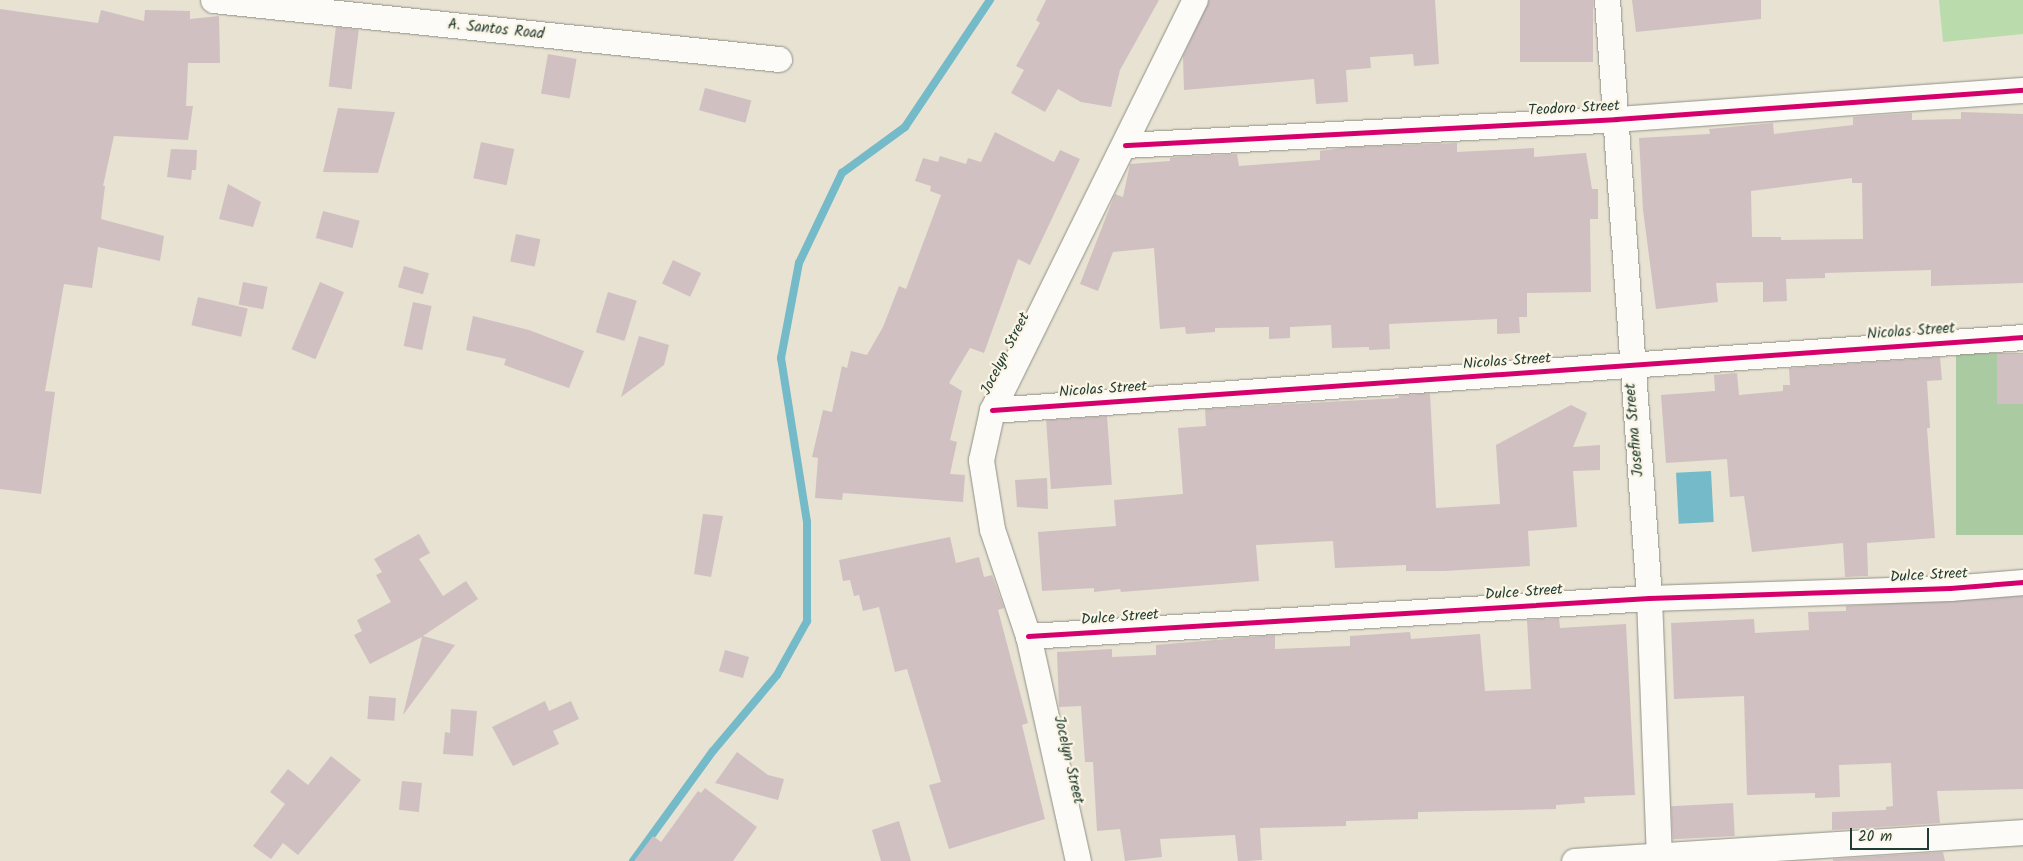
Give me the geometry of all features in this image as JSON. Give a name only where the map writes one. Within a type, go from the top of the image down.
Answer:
[{"type":"street","name":"A. Santos Road","points":[[213,0],[779,59]]},
{"type":"street","name":"Jocelyn Street","points":[[1078,861],[1028,636],[992,529],[981,460],[992,410],[1125,145],[1195,0]]},
{"type":"street","name":"Josefina Street","points":[[1607,0],[1616,119],[1630,366],[1649,598],[1659,858]]},
{"type":"street","name":"Teodoro Street","points":[[1125,145],[1616,119],[2023,90]]},
{"type":"street","name":"Nicolas Street","points":[[992,410],[2023,337]]},
{"type":"street","name":"Dulce Street","points":[[1028,636],[1649,598],[1950,588],[2023,582]]},
{"type":"street","points":[[1574,861],[1659,858],[2023,832]]},
{"type":"green space","points":[[1939,0],[2023,0],[2023,34],[1943,42]]},
{"type":"green space","points":[[1956,353],[2023,353],[2023,535],[1956,535]]},
{"type":"water","points":[[1711,471],[1714,522],[1679,524],[1676,473]]},
{"type":"building","points":[[1046,0],[1159,0],[1120,70],[1111,107],[1081,102],[1058,89],[1045,112],[1011,93],[1024,70],[1016,66],[1040,23],[1036,20]]},
{"type":"building","points":[[1209,0],[1435,0],[1439,64],[1414,66],[1413,54],[1370,57],[1371,68],[1346,70],[1348,102],[1316,104],[1314,79],[1184,90],[1183,56]]},
{"type":"building","points":[[1520,0],[1593,0],[1593,62],[1520,62]]},
{"type":"building","points":[[1632,0],[1761,0],[1761,19],[1636,32]]},
{"type":"building","points":[[0,9],[98,23],[101,10],[144,21],[145,10],[190,11],[190,19],[219,16],[220,63],[188,63],[186,106],[193,106],[188,140],[114,136],[103,186],[105,186],[101,219],[164,236],[160,261],[98,247],[92,288],[64,284],[45,391],[55,392],[41,494],[0,489]]},
{"type":"building","points":[[336,27],[359,30],[352,89],[329,87]]},
{"type":"building","points":[[548,54],[577,59],[570,98],[541,93]]},
{"type":"building","points":[[705,88],[751,100],[745,123],[699,110]]},
{"type":"building","points":[[338,108],[395,112],[378,173],[323,172]]},
{"type":"building","points":[[1961,112],[2023,114],[2023,283],[1931,286],[1931,270],[1825,273],[1825,278],[1786,279],[1787,301],[1763,302],[1763,282],[1716,283],[1718,302],[1656,309],[1643,210],[1639,138],[1710,134],[1709,129],[1773,123],[1774,134],[1853,125],[1853,117],[1912,113],[1912,120],[1961,119]],"holes":[[[1852,178],[1852,183],[1862,183],[1863,239],[1781,240],[1781,237],[1752,237],[1751,191]]]},
{"type":"building","points":[[995,132],[1054,162],[1060,150],[1080,159],[1030,265],[1018,259],[984,353],[970,348],[949,383],[962,391],[950,440],[957,442],[950,474],[965,475],[963,502],[843,493],[842,500],[815,498],[818,458],[812,457],[823,410],[832,412],[842,366],[847,368],[851,351],[867,355],[883,327],[899,286],[906,289],[941,195],[930,191],[931,186],[915,181],[923,158],[938,162],[940,156],[966,164],[968,158],[981,162]]},
{"type":"building","points":[[481,142],[514,149],[507,185],[473,178]]},
{"type":"building","points":[[1457,143],[1457,152],[1534,148],[1534,157],[1586,153],[1592,189],[1598,189],[1598,219],[1590,219],[1591,292],[1527,293],[1527,317],[1519,317],[1520,333],[1497,334],[1497,319],[1389,324],[1390,349],[1369,350],[1369,347],[1332,348],[1331,325],[1290,327],[1290,338],[1269,339],[1269,327],[1215,328],[1215,332],[1186,334],[1185,327],[1160,329],[1154,248],[1113,252],[1098,291],[1080,284],[1115,194],[1123,197],[1130,164],[1170,161],[1170,158],[1176,157],[1237,154],[1239,166],[1320,160],[1320,151],[1350,147]]},
{"type":"building","points":[[171,149],[197,150],[196,170],[192,170],[191,180],[167,177]]},
{"type":"building","points":[[228,184],[261,202],[253,227],[219,219]]},
{"type":"building","points":[[323,211],[360,221],[352,248],[316,238]]},
{"type":"building","points":[[516,234],[540,239],[535,267],[510,261]]},
{"type":"building","points":[[673,260],[701,273],[690,297],[662,284]]},
{"type":"building","points":[[404,266],[429,273],[423,294],[398,287]]},
{"type":"building","points":[[243,282],[268,287],[263,309],[239,305]]},
{"type":"building","points":[[320,282],[344,292],[315,359],[291,349]]},
{"type":"building","points":[[608,292],[637,301],[624,341],[596,332]]},
{"type":"building","points":[[198,297],[248,308],[241,337],[191,325]]},
{"type":"building","points":[[413,302],[432,306],[422,350],[404,346]]},
{"type":"building","points":[[473,316],[529,330],[584,351],[569,388],[504,365],[506,359],[466,350]]},
{"type":"building","points":[[639,336],[669,345],[664,365],[621,397]]},
{"type":"building","points":[[1997,354],[2023,354],[2023,404],[1997,404]]},
{"type":"building","points":[[1940,357],[1942,380],[1927,381],[1930,428],[1927,428],[1935,538],[1867,543],[1868,576],[1845,577],[1843,543],[1752,552],[1744,496],[1730,497],[1727,459],[1666,463],[1661,395],[1715,391],[1714,375],[1737,373],[1739,395],[1783,391],[1783,385],[1790,385],[1789,368]]},
{"type":"building","points":[[1430,393],[1436,508],[1500,504],[1496,445],[1571,405],[1587,413],[1573,447],[1600,445],[1600,470],[1573,471],[1577,527],[1528,531],[1530,566],[1444,571],[1406,571],[1406,565],[1335,568],[1333,541],[1256,545],[1259,581],[1121,592],[1120,589],[1094,592],[1094,588],[1042,591],[1038,532],[1116,526],[1114,500],[1183,494],[1178,428],[1206,426],[1205,409],[1399,398],[1398,396]]},
{"type":"building","points":[[1107,416],[1112,485],[1051,489],[1046,420]]},
{"type":"building","points":[[1047,478],[1048,509],[1017,507],[1015,480]]},
{"type":"building","points":[[703,514],[723,516],[711,577],[694,574]]},
{"type":"building","points":[[419,534],[430,553],[419,559],[443,596],[466,581],[478,599],[423,636],[455,645],[403,715],[422,637],[370,664],[354,635],[362,631],[357,620],[391,602],[376,575],[382,572],[374,559]]},
{"type":"building","points":[[950,537],[956,563],[979,557],[984,577],[992,575],[1004,608],[998,610],[1028,723],[1022,725],[1045,819],[949,849],[929,785],[941,782],[907,669],[895,672],[879,607],[863,611],[859,595],[854,596],[850,580],[843,581],[839,560]]},
{"type":"building","points":[[2023,596],[2023,789],[1937,791],[1940,823],[1832,830],[1832,812],[1886,810],[1886,807],[1893,806],[1891,763],[1839,765],[1840,797],[1815,798],[1815,793],[1747,795],[1744,696],[1674,699],[1671,623],[1754,619],[1755,633],[1809,630],[1808,612],[1846,611],[1846,606]]},
{"type":"building","points":[[1559,618],[1560,628],[1626,624],[1635,795],[1584,797],[1585,803],[1556,805],[1556,809],[1418,812],[1418,819],[1346,821],[1346,826],[1260,828],[1262,860],[1238,861],[1235,835],[1160,839],[1162,857],[1125,861],[1120,829],[1097,831],[1093,762],[1085,762],[1081,706],[1059,707],[1057,652],[1112,649],[1112,657],[1156,655],[1156,645],[1275,635],[1275,649],[1350,646],[1350,636],[1410,632],[1411,639],[1480,634],[1485,691],[1531,689],[1527,620]]},
{"type":"building","points":[[725,650],[749,657],[743,678],[719,671]]},
{"type":"building","points":[[369,696],[396,698],[394,721],[367,719]]},
{"type":"building","points":[[545,701],[549,711],[571,701],[579,719],[553,731],[559,744],[513,766],[492,727]]},
{"type":"building","points":[[451,709],[477,711],[473,756],[443,754],[445,732],[450,733]]},
{"type":"building","points":[[737,752],[768,775],[784,779],[778,800],[715,783]]},
{"type":"building","points":[[331,756],[361,780],[298,855],[283,843],[271,859],[253,846],[285,804],[270,792],[288,769],[308,785]]},
{"type":"building","points":[[402,781],[422,783],[419,812],[399,810]]},
{"type":"building","points":[[705,788],[757,827],[733,861],[634,861],[653,836],[661,842],[698,791],[701,793]]},
{"type":"building","points":[[1733,803],[1735,836],[1673,839],[1671,806]]},
{"type":"building","points":[[899,821],[911,861],[881,861],[872,830]]},
{"type":"building","points":[[1943,852],[1945,861],[1833,861],[1833,859]]},
{"type":"waterway","points":[[633,861],[713,751],[777,675],[807,621],[807,522],[781,358],[799,263],[842,173],[905,127],[990,0]]},
{"type":"cycle path","points":[[1125,145],[1616,119],[2023,90]]},
{"type":"cycle path","points":[[992,410],[2023,337]]},
{"type":"cycle path","points":[[1028,636],[1649,598],[1950,588],[2023,582]]}]
